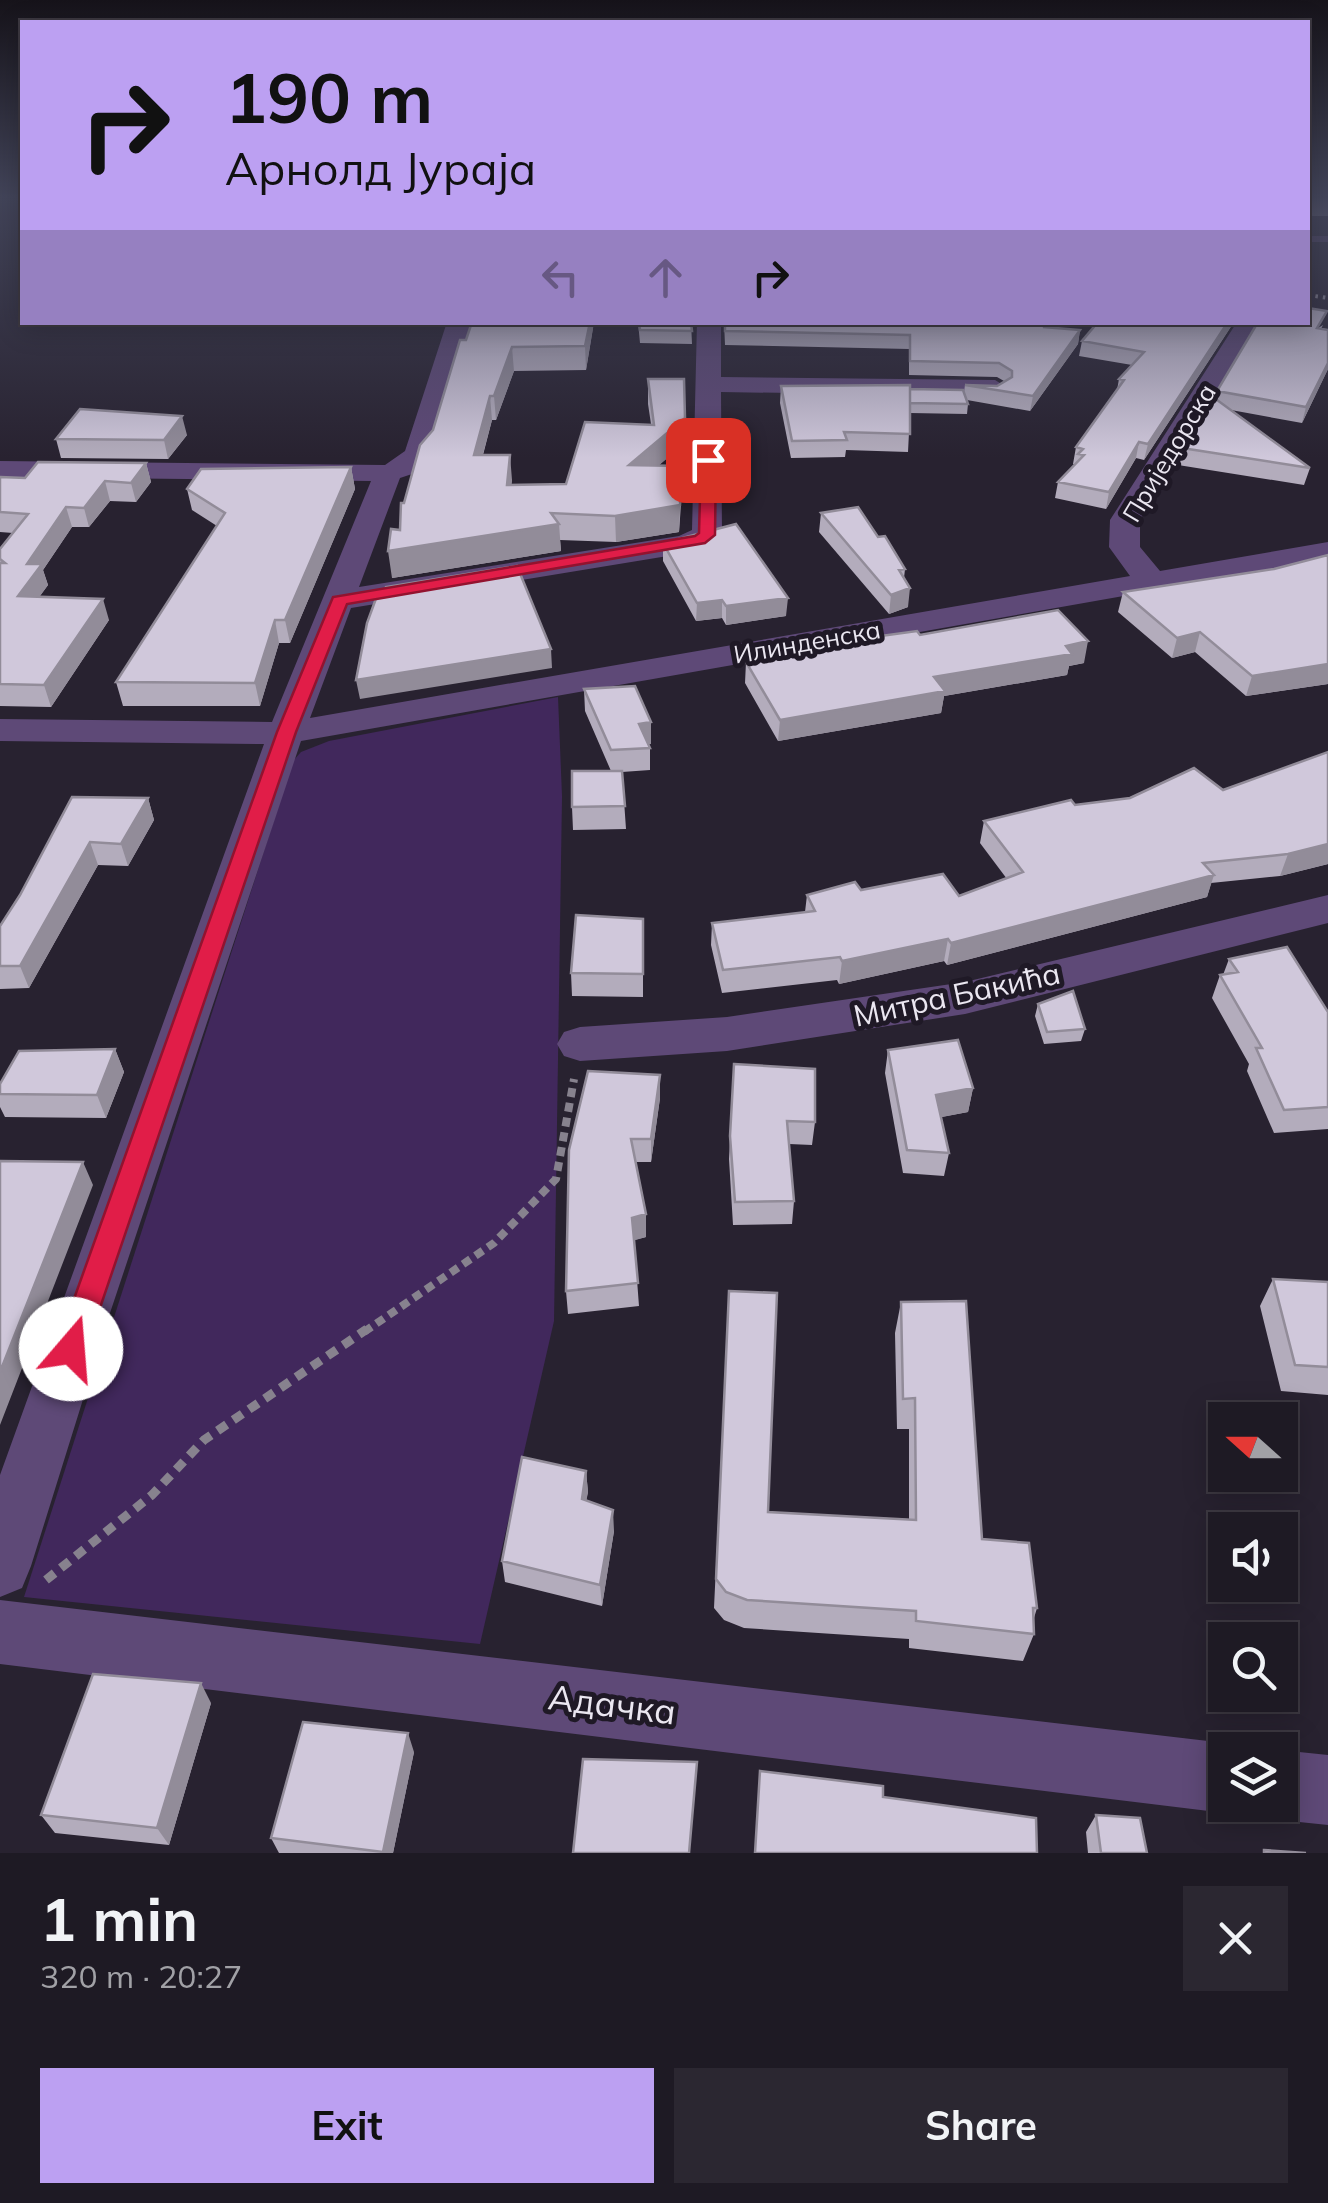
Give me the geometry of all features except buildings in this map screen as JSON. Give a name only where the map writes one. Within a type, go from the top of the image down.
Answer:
[{"type":"street","points":[[0,469],[388,473],[405,467],[418,454],[459,325]]},
{"type":"street","points":[[340,600],[700,540],[706,535],[708,325]]},
{"type":"street","name":"Приједорска","points":[[1152,582],[1126,554],[1121,532],[1125,520],[1247,325]]},
{"type":"street","points":[[710,384],[995,388]]},
{"type":"street","points":[[0,1566],[83,1313],[286,732],[388,473]]},
{"type":"street","name":"Илинденска","points":[[0,730],[286,732],[1328,552]]},
{"type":"street","name":"Митра Бакића","points":[[580,1044],[726,1034],[965,998],[1328,909]]},
{"type":"street","name":"Адачка","points":[[19,1609],[1208,1776]]},
{"type":"street","points":[[1298,1787],[1328,1790]]},
{"type":"path","points":[[19,1609],[152,1496],[204,1440],[494,1244],[526,1212],[556,1180],[580,1044]]},
{"type":"shaded area","points":[[558,697],[562,796],[554,1321],[480,1644],[24,1597],[293,761],[301,752],[329,741]]},
{"type":"railway","points":[[1310,295],[1328,298]]},
{"type":"route","points":[[71,1349],[286,732],[340,600],[700,540],[706,535],[708,460]]}]
